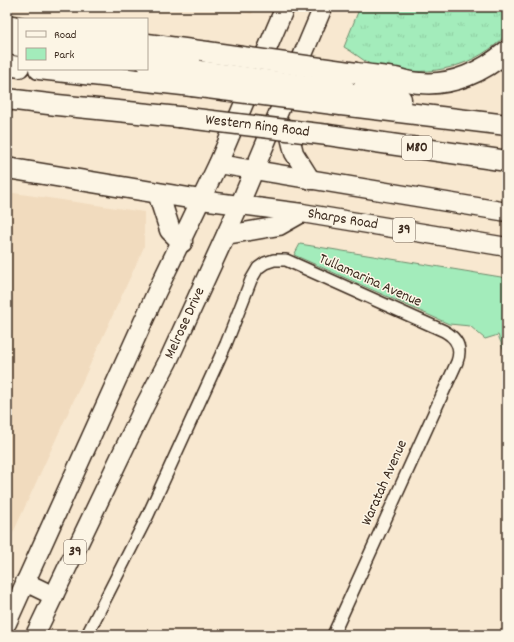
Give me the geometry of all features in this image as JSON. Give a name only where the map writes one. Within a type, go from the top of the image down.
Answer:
[{"type":"highway","points":[[7,25],[18,26]]},
{"type":"highway","points":[[7,44],[18,46]]},
{"type":"highway","points":[[148,44],[396,78],[420,83],[461,79],[494,63],[507,51]]},
{"type":"highway","points":[[148,63],[195,78]]},
{"type":"highway","points":[[7,66],[18,67]]},
{"type":"highway","name":"Western Ring Road","points":[[57,70],[195,78],[344,98],[507,125]]},
{"type":"highway","points":[[344,98],[507,113]]},
{"type":"highway","name":"Western Ring Road","points":[[7,99],[179,117],[328,135],[507,161]]},
{"type":"highway","points":[[7,107],[57,105]]},
{"type":"highway","points":[[7,168],[201,200]]},
{"type":"highway","points":[[158,193],[170,230],[182,242]]},
{"type":"main road","points":[[218,164],[285,7]]},
{"type":"main road","name":"Melrose Drive","points":[[35,635],[168,361],[226,235],[323,7]]},
{"type":"main road","points":[[276,120],[289,133],[294,153],[311,180]]},
{"type":"main road","name":"39","points":[[7,623],[157,291],[182,242],[218,164],[507,212]]},
{"type":"main road","name":"Sharps Road","points":[[201,200],[302,213],[507,247]]},
{"type":"main road","points":[[226,235],[279,226],[302,213]]},
{"type":"main road","points":[[26,582],[54,596]]},
{"type":"street","name":"Tullamarina Avenue","points":[[87,635],[148,515],[226,344],[251,280],[258,268],[265,263],[274,260],[286,260],[444,331],[458,343]]},
{"type":"street","name":"Waratah Avenue","points":[[333,635],[457,362],[459,355],[458,343]]},
{"type":"shaded area","points":[[217,7],[255,7],[252,14]]},
{"type":"shaded area","points":[[7,192],[144,212],[144,247],[7,546]]},
{"type":"green space","points":[[360,7],[507,7],[507,34],[482,54],[452,67],[437,70],[404,71],[381,67],[370,64],[344,47]]},
{"type":"green space","points":[[300,244],[507,278],[507,355],[506,356],[498,335],[485,339],[470,326],[449,324],[294,255]]}]
